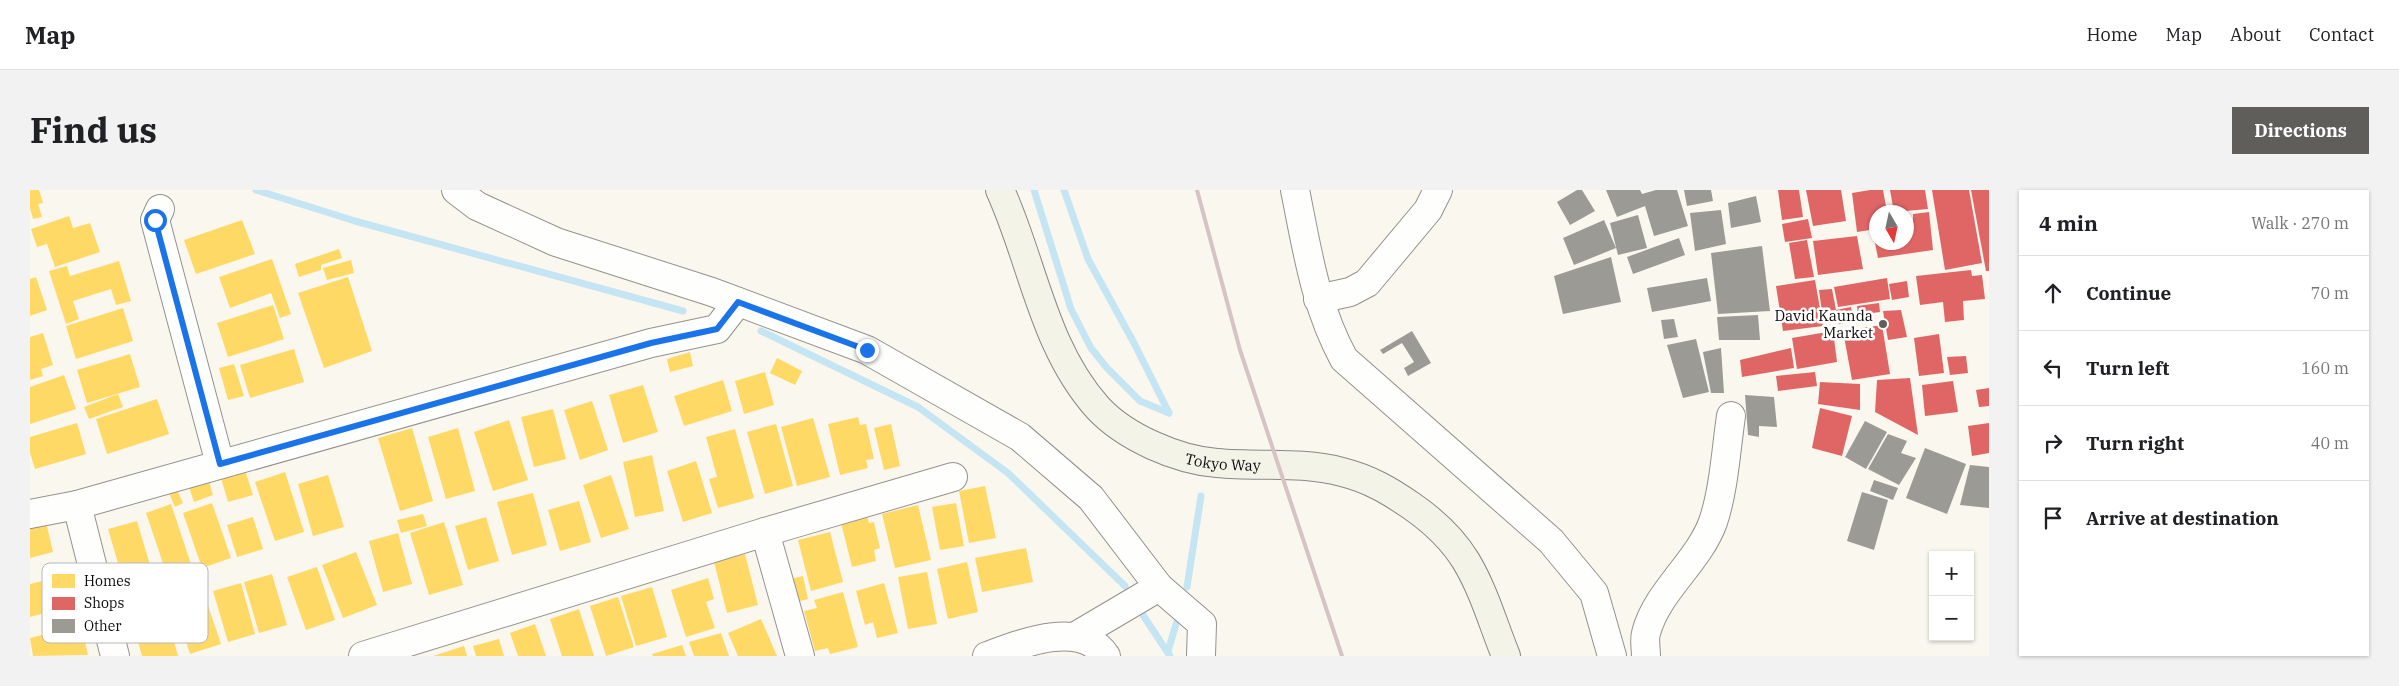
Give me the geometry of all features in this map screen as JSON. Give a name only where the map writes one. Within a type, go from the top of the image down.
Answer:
[{"type":"main road","name":"Tokyo Way","points":[[1000,190],[1009,210],[1049,328],[1074,377],[1099,409],[1138,440],[1185,458],[1216,463],[1278,464],[1341,472],[1384,487],[1433,522],[1466,560],[1484,596],[1506,656]]},
{"type":"street","points":[[456,190],[478,206],[556,242],[738,302],[867,350],[1020,437],[1091,498],[1159,587],[1202,624],[1201,656]]},
{"type":"street","points":[[1296,190],[1318,299],[1329,333],[1344,359],[1551,541],[1594,592],[1612,656]]},
{"type":"street","points":[[1318,299],[1350,292],[1367,283],[1428,210],[1438,190]]},
{"type":"street","points":[[160,209],[155,220],[220,464]]},
{"type":"street","points":[[30,514],[77,505],[651,343],[717,329],[738,302]]},
{"type":"street","points":[[1646,656],[1645,635],[1654,613],[1700,547],[1713,522],[1722,483],[1731,416]]},
{"type":"street","points":[[363,656],[765,532],[953,477]]},
{"type":"street","points":[[77,505],[92,563]]},
{"type":"street","points":[[765,532],[800,656]]},
{"type":"street","points":[[987,656],[1030,640],[1076,636],[1159,587]]},
{"type":"street","points":[[1076,636],[1102,650],[1106,656]]},
{"type":"street","points":[[112,643],[115,656]]},
{"type":"building: Homes","points":[[30,190],[39,190],[43,203],[38,204],[42,217],[33,219],[30,208]]},
{"type":"building: Homes","points":[[69,216],[73,228],[90,223],[100,252],[55,267],[47,244],[37,247],[31,229]]},
{"type":"building: Homes","points":[[242,220],[255,254],[196,274],[184,240]]},
{"type":"building: Homes","points":[[339,249],[342,258],[321,265],[321,270],[299,277],[295,264]]},
{"type":"building: Homes","points":[[272,259],[291,314],[280,318],[271,293],[230,308],[219,277]]},
{"type":"building: Homes","points":[[351,260],[354,273],[327,280],[323,268]]},
{"type":"building: Homes","points":[[119,261],[131,301],[116,305],[111,289],[73,301],[79,319],[66,324],[49,271],[67,266],[70,276]]},
{"type":"building: Homes","points":[[36,277],[47,310],[30,316],[30,279]]},
{"type":"building: Homes","points":[[348,277],[372,351],[324,368],[298,293]]},
{"type":"building: Homes","points":[[273,305],[284,339],[228,357],[217,323]]},
{"type":"building: Homes","points":[[123,308],[133,341],[76,359],[66,326]]},
{"type":"building: Homes","points":[[43,333],[53,365],[41,369],[43,376],[30,380],[30,337]]},
{"type":"building: Homes","points":[[294,349],[304,382],[250,398],[240,365]]},
{"type":"building: Homes","points":[[690,352],[693,366],[670,372],[667,359]]},
{"type":"building: Homes","points":[[130,354],[140,387],[87,403],[77,370]]},
{"type":"building: Homes","points":[[777,358],[802,371],[795,385],[770,373]]},
{"type":"building: Homes","points":[[234,364],[244,396],[228,400],[219,368]]},
{"type":"building: Homes","points":[[765,372],[774,405],[744,414],[735,381]]},
{"type":"building: Homes","points":[[64,375],[76,409],[30,424],[30,387]]},
{"type":"building: Homes","points":[[723,380],[732,411],[684,426],[674,396]]},
{"type":"building: Homes","points":[[643,385],[658,432],[623,443],[609,395]]},
{"type":"building: Homes","points":[[118,394],[123,407],[89,419],[84,407]]},
{"type":"building: Homes","points":[[157,399],[169,434],[107,454],[96,419]]},
{"type":"building: Homes","points":[[592,401],[608,450],[580,460],[564,410]]},
{"type":"building: Homes","points":[[553,409],[566,459],[534,467],[521,417]]},
{"type":"building: Homes","points":[[858,417],[860,425],[866,424],[874,459],[866,460],[868,468],[840,475],[828,424]]},
{"type":"building: Homes","points":[[813,418],[830,477],[797,486],[781,427]]},
{"type":"building: Homes","points":[[509,420],[528,480],[493,491],[474,432]]},
{"type":"building: Homes","points":[[77,423],[86,454],[35,469],[30,453],[30,437]]},
{"type":"building: Homes","points":[[776,424],[793,486],[765,494],[747,432]]},
{"type":"building: Homes","points":[[891,424],[900,466],[884,470],[874,428]]},
{"type":"building: Homes","points":[[412,428],[433,501],[400,511],[378,438]]},
{"type":"building: Homes","points":[[458,428],[475,491],[446,499],[428,437]]},
{"type":"building: Homes","points":[[735,429],[754,498],[718,508],[709,479],[717,477],[706,437]]},
{"type":"building: Homes","points":[[652,455],[664,511],[635,517],[623,462]]},
{"type":"building: Homes","points":[[696,461],[712,513],[683,522],[667,471]]},
{"type":"building: Homes","points":[[245,470],[253,495],[228,502],[221,478]]},
{"type":"building: Homes","points":[[285,472],[304,532],[275,541],[255,482]]},
{"type":"building: Homes","points":[[328,475],[344,527],[313,536],[298,484]]},
{"type":"building: Homes","points":[[611,475],[629,529],[601,538],[583,485]]},
{"type":"building: Homes","points":[[208,478],[213,495],[194,502],[188,484]]},
{"type":"building: Homes","points":[[985,486],[996,538],[969,543],[959,491]]},
{"type":"building: Homes","points":[[177,490],[183,503],[175,507],[169,493]]},
{"type":"building: Homes","points":[[533,493],[547,545],[512,555],[497,502]]},
{"type":"building: Homes","points":[[579,501],[591,542],[560,551],[548,510]]},
{"type":"building: Homes","points":[[212,503],[231,558],[208,566],[208,563],[200,563],[183,513]]},
{"type":"building: Homes","points":[[956,503],[964,546],[940,550],[932,507]]},
{"type":"building: Homes","points":[[171,504],[191,563],[163,563],[146,513]]},
{"type":"building: Homes","points":[[918,505],[931,560],[895,568],[882,514]]},
{"type":"building: Homes","points":[[866,513],[869,523],[874,522],[880,548],[874,550],[876,561],[852,567],[840,519]]},
{"type":"building: Homes","points":[[423,514],[427,526],[401,533],[397,520]]},
{"type":"building: Homes","points":[[253,517],[263,549],[237,557],[227,525]]},
{"type":"building: Homes","points":[[486,517],[499,561],[468,570],[455,526]]},
{"type":"building: Homes","points":[[137,521],[149,563],[118,563],[108,529]]},
{"type":"building: Homes","points":[[46,522],[53,552],[30,558],[30,526]]},
{"type":"building: Homes","points":[[444,522],[463,585],[429,595],[410,533]]},
{"type":"building: Homes","points":[[830,532],[843,582],[811,591],[798,540]]},
{"type":"building: Homes","points":[[398,533],[412,584],[383,592],[369,541]]},
{"type":"building: Homes","points":[[1026,548],[1033,582],[982,592],[975,558]]},
{"type":"building: Homes","points":[[356,552],[377,605],[343,618],[322,565]]},
{"type":"building: Homes","points":[[745,554],[758,605],[727,613],[714,562]]},
{"type":"building: Homes","points":[[967,562],[978,612],[948,619],[937,569]]},
{"type":"building: Homes","points":[[317,567],[335,620],[306,630],[287,577]]},
{"type":"building: Homes","points":[[927,572],[937,624],[908,629],[898,577]]},
{"type":"building: Homes","points":[[272,574],[287,625],[259,633],[244,582]]},
{"type":"building: Homes","points":[[803,576],[808,599],[792,603],[787,580]]},
{"type":"building: Homes","points":[[708,578],[714,599],[706,602],[715,628],[686,637],[671,590]]},
{"type":"building: Homes","points":[[42,581],[42,614],[30,617],[30,584]]},
{"type":"building: Homes","points":[[241,583],[255,634],[228,642],[213,591]]},
{"type":"building: Homes","points":[[884,583],[898,633],[877,638],[873,622],[865,625],[856,591]]},
{"type":"building: Homes","points":[[652,587],[667,637],[636,646],[621,596]]},
{"type":"building: Homes","points":[[843,592],[858,647],[830,654],[828,648],[815,651],[804,611],[817,608],[814,600]]},
{"type":"building: Homes","points":[[618,597],[634,647],[606,656],[590,606]]},
{"type":"building: Homes","points":[[208,606],[221,644],[190,654],[186,643],[208,643]]},
{"type":"building: Homes","points":[[579,609],[594,656],[562,656],[550,619]]},
{"type":"building: Homes","points":[[761,619],[777,656],[738,656],[728,633]]},
{"type":"building: Homes","points":[[535,624],[546,656],[518,656],[510,633]]},
{"type":"building: Homes","points":[[721,633],[729,656],[694,656],[689,642]]},
{"type":"building: Homes","points":[[42,635],[42,643],[85,643],[88,655],[33,656],[30,638]]},
{"type":"building: Homes","points":[[499,639],[504,656],[476,656],[473,646]]},
{"type":"building: Homes","points":[[138,643],[174,643],[178,656],[142,656]]},
{"type":"building: Homes","points":[[682,645],[686,656],[653,656],[652,654]]},
{"type":"building: Homes","points":[[464,646],[467,656],[433,656]]},
{"type":"building: Shops","points":[[1778,190],[1799,190],[1803,217],[1782,220]]},
{"type":"building: Shops","points":[[1806,190],[1841,190],[1846,221],[1813,226]]},
{"type":"building: Shops","points":[[1883,190],[1886,205],[1869,205],[1869,230],[1857,232],[1852,193]]},
{"type":"building: Shops","points":[[1890,190],[1925,190],[1928,209],[1914,210],[1914,205],[1893,205]]},
{"type":"building: Shops","points":[[1932,190],[1969,190],[1982,263],[1945,270]]},
{"type":"building: Shops","points":[[1971,190],[1989,190],[1989,271],[1986,271]]},
{"type":"building: Shops","points":[[1929,212],[1933,250],[1878,258],[1876,250],[1914,250],[1914,214]]},
{"type":"building: Shops","points":[[1808,219],[1812,238],[1785,242],[1782,224]]},
{"type":"building: Shops","points":[[1857,236],[1863,269],[1818,275],[1813,241]]},
{"type":"building: Shops","points":[[1807,240],[1814,277],[1795,279],[1789,243]]},
{"type":"building: Shops","points":[[1971,270],[1972,276],[1982,275],[1985,299],[1963,301],[1964,320],[1945,322],[1943,302],[1920,305],[1916,276]]},
{"type":"building: Shops","points":[[1887,278],[1890,299],[1838,307],[1834,287]]},
{"type":"building: Shops","points":[[1815,280],[1823,326],[1783,331],[1776,286]]},
{"type":"building: Shops","points":[[1907,281],[1909,297],[1892,300],[1889,284]]},
{"type":"building: Shops","points":[[1832,289],[1836,310],[1822,312],[1819,290]]},
{"type":"building: Shops","points":[[1879,303],[1880,312],[1858,315],[1857,306]]},
{"type":"building: Shops","points":[[1851,307],[1854,321],[1839,324],[1836,310]]},
{"type":"building: Shops","points":[[1901,310],[1907,337],[1888,340],[1883,311]]},
{"type":"building: Shops","points":[[1882,325],[1890,374],[1852,380],[1843,331]]},
{"type":"building: Shops","points":[[1833,331],[1837,362],[1797,369],[1792,338]]},
{"type":"building: Shops","points":[[1939,334],[1944,373],[1919,376],[1914,338]]},
{"type":"building: Shops","points":[[1791,348],[1794,368],[1742,377],[1740,360]]},
{"type":"building: Shops","points":[[1966,356],[1968,373],[1950,375],[1947,357]]},
{"type":"building: Shops","points":[[1815,372],[1817,386],[1778,391],[1776,376]]},
{"type":"building: Shops","points":[[1910,378],[1918,435],[1875,412],[1877,380]]},
{"type":"building: Shops","points":[[1953,381],[1958,412],[1925,416],[1922,385]]},
{"type":"building: Shops","points":[[1820,382],[1860,384],[1860,410],[1818,404]]},
{"type":"building: Shops","points":[[1989,388],[1989,406],[1979,407],[1976,390]]},
{"type":"building: Shops","points":[[1820,408],[1852,416],[1842,456],[1812,448]]},
{"type":"building: Shops","points":[[1989,423],[1989,453],[1972,456],[1968,426]]},
{"type":"building: Other","points":[[1577,190],[1582,190],[1595,211],[1570,225],[1557,202]]},
{"type":"building: Other","points":[[1606,190],[1640,190],[1642,194],[1656,190],[1677,190],[1688,226],[1654,236],[1645,206],[1617,217]]},
{"type":"building: Other","points":[[1684,190],[1711,190],[1713,201],[1687,206]]},
{"type":"building: Other","points":[[1756,196],[1761,222],[1731,228],[1728,203]]},
{"type":"building: Other","points":[[1721,210],[1726,244],[1695,251],[1690,213]]},
{"type":"building: Other","points":[[1638,215],[1647,248],[1618,255],[1610,223]]},
{"type":"building: Other","points":[[1604,220],[1616,248],[1574,265],[1563,238]]},
{"type":"building: Other","points":[[1679,238],[1685,255],[1633,274],[1627,257]]},
{"type":"building: Other","points":[[1762,246],[1770,311],[1718,314],[1711,253]]},
{"type":"building: Other","points":[[1611,257],[1621,302],[1563,314],[1554,276]]},
{"type":"building: Other","points":[[1707,278],[1711,301],[1652,312],[1647,288]]},
{"type":"building: Other","points":[[1758,315],[1760,340],[1719,340],[1717,317]]},
{"type":"building: Other","points":[[1674,319],[1678,337],[1664,339],[1661,320]]},
{"type":"building: Other","points":[[1412,331],[1431,363],[1408,376],[1404,368],[1414,362],[1402,343],[1383,354],[1380,350]]},
{"type":"building: Other","points":[[1696,339],[1709,392],[1683,398],[1667,345]]},
{"type":"building: Other","points":[[1721,348],[1724,393],[1711,393],[1703,352]]},
{"type":"building: Other","points":[[1745,395],[1774,397],[1777,427],[1759,426],[1759,437],[1748,435]]},
{"type":"building: Other","points":[[1865,421],[1887,432],[1866,469],[1845,457]]},
{"type":"building: Other","points":[[1888,434],[1907,441],[1901,453],[1916,458],[1899,485],[1868,469]]},
{"type":"building: Other","points":[[1925,448],[1966,464],[1947,514],[1906,498]]},
{"type":"building: Other","points":[[1970,465],[1989,467],[1989,508],[1960,505]]},
{"type":"building: Other","points":[[1874,480],[1898,488],[1893,500],[1870,491]]},
{"type":"building: Other","points":[[1862,492],[1888,500],[1874,550],[1847,541]]},
{"type":"waterway","points":[[256,190],[355,221],[683,311]]},
{"type":"waterway","points":[[1034,190],[1071,309],[1091,348],[1107,368],[1140,401],[1169,413]]},
{"type":"waterway","points":[[1064,190],[1088,259],[1134,343],[1169,413]]},
{"type":"waterway","points":[[761,331],[918,407],[1008,473],[1125,586]]},
{"type":"waterway","points":[[1187,587],[1201,496]]},
{"type":"waterway","points":[[1139,609],[1170,656]]},
{"type":"waterway","points":[[1168,651],[1177,621]]},
{"type":"railway","points":[[1197,190],[1240,350],[1342,656]]},
{"type":"place","name":"David Kaunda Market","points":[[1883,324]]},
{"type":"route","points":[[155,220],[220,464],[651,343],[717,329],[738,302],[867,350]]}]
